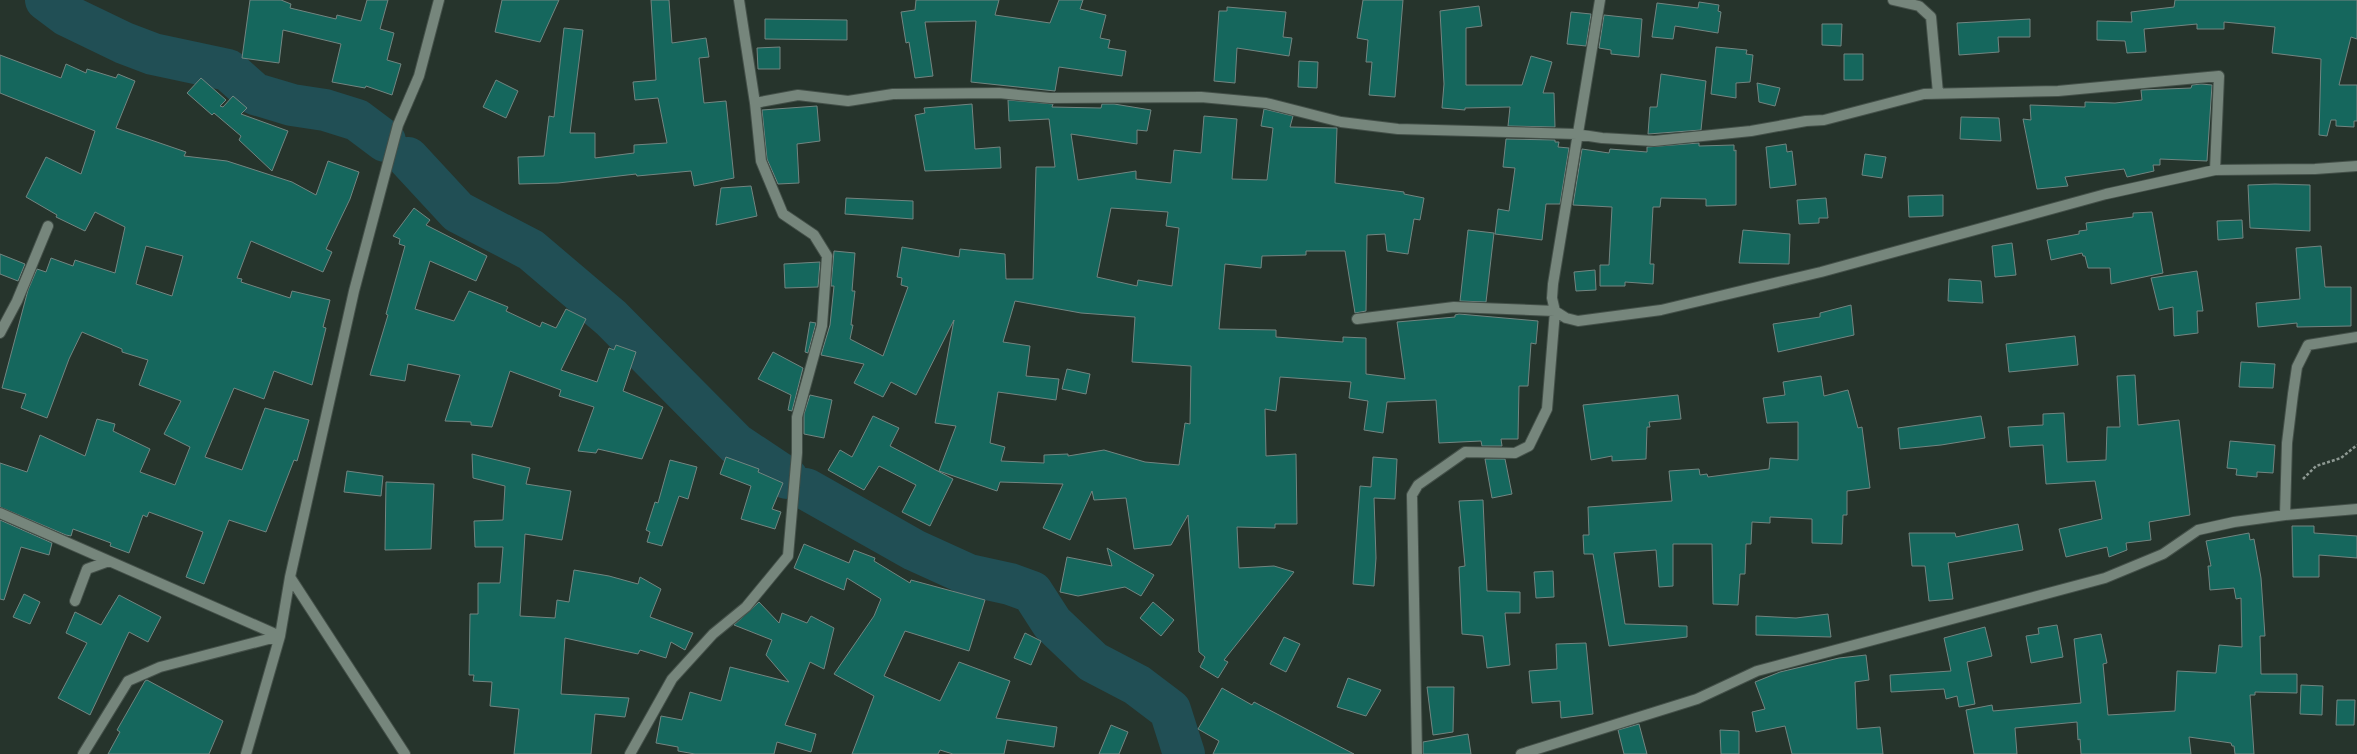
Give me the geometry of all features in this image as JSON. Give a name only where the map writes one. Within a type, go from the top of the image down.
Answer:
[{"type":"street","points":[[246,754],[280,636],[290,577],[354,291],[398,125],[419,76],[439,0]]},
{"type":"street","points":[[630,754],[672,679],[713,634],[746,607],[788,556],[797,453],[797,417],[822,326],[827,256],[814,235],[783,214],[761,161],[756,104],[739,0]]},
{"type":"street","points":[[1417,754],[1412,495],[1418,485],[1465,452],[1515,453],[1529,446],[1547,409],[1555,310],[1552,298],[1553,284],[1576,134],[1600,0]]},
{"type":"street","points":[[1893,0],[1918,6],[1931,17],[1938,93]]},
{"type":"street","points":[[756,104],[798,95],[848,101],[892,94],[999,93],[1050,98],[1201,97],[1266,103],[1341,122],[1398,129],[1576,134],[1602,138],[1654,141],[1751,131],[1806,121],[1824,120],[1891,101],[1924,94],[2058,91],[2219,76],[2214,170]]},
{"type":"street","points":[[1357,319],[1454,307],[1555,310],[1566,318],[1578,321],[1661,310],[1821,272],[2106,194],[2214,170],[2315,169],[2357,166]]},
{"type":"street","points":[[0,334],[17,301],[48,226]]},
{"type":"street","points":[[2285,515],[2286,443],[2297,368],[2308,345],[2357,337]]},
{"type":"street","points":[[1521,754],[1697,699],[1757,671],[2105,578],[2162,554],[2198,530],[2234,522],[2285,515],[2357,509]]},
{"type":"street","points":[[0,513],[280,636]]},
{"type":"street","points":[[75,601],[87,569],[109,561]]},
{"type":"street","points":[[290,577],[405,754]]},
{"type":"street","points":[[83,754],[128,681],[160,667],[280,636]]},
{"type":"path","points":[[2286,497],[2316,466],[2341,458],[2357,445]]},
{"type":"building","points":[[250,0],[281,0],[291,4],[290,8],[336,19],[337,15],[361,21],[367,0],[388,0],[380,29],[394,33],[387,60],[401,64],[392,95],[366,86],[365,88],[332,82],[341,44],[283,30],[279,63],[242,58]]},
{"type":"building","points":[[502,0],[559,0],[540,42],[495,32]]},
{"type":"building","points":[[651,0],[669,0],[672,43],[706,38],[709,57],[699,58],[704,103],[726,101],[734,178],[694,186],[691,171],[637,176],[636,174],[558,183],[519,184],[518,157],[544,156],[549,116],[554,117],[564,28],[583,30],[570,133],[595,133],[595,158],[634,153],[634,145],[667,143],[658,98],[635,100],[633,82],[656,80]]},
{"type":"building","points":[[916,0],[999,0],[995,15],[1050,23],[1059,0],[1083,0],[1080,9],[1106,15],[1100,38],[1110,40],[1108,48],[1126,51],[1122,76],[1059,67],[1055,91],[971,82],[976,21],[925,22],[933,76],[915,78],[909,42],[906,43],[901,12],[915,10]]},
{"type":"building","points":[[1363,0],[1403,0],[1395,97],[1369,95],[1372,62],[1366,62],[1368,40],[1357,38]]},
{"type":"building","points":[[2175,0],[2357,0],[2357,39],[2351,37],[2339,85],[2357,85],[2357,121],[2354,121],[2354,127],[2336,126],[2336,120],[2331,120],[2327,136],[2319,135],[2321,59],[2272,53],[2275,27],[2224,22],[2224,29],[2197,29],[2197,24],[2144,29],[2146,52],[2127,53],[2125,41],[2097,40],[2097,21],[2132,22],[2131,12],[2174,7]]},
{"type":"building","points":[[1699,2],[1719,5],[1718,11],[1721,12],[1718,33],[1675,26],[1673,39],[1652,37],[1657,3],[1698,8]]},
{"type":"building","points":[[1479,6],[1482,26],[1466,28],[1466,85],[1522,85],[1531,56],[1552,62],[1543,93],[1554,93],[1555,127],[1508,126],[1510,107],[1465,108],[1465,110],[1442,108],[1444,84],[1440,11]]},
{"type":"building","points":[[1227,7],[1286,12],[1283,37],[1292,38],[1289,56],[1237,48],[1235,83],[1214,81],[1219,11],[1227,11]]},
{"type":"building","points":[[1571,12],[1591,14],[1586,46],[1567,44]]},
{"type":"building","points":[[1604,15],[1642,19],[1639,57],[1611,54],[1611,50],[1599,48]]},
{"type":"building","points":[[765,19],[847,20],[847,40],[765,39]]},
{"type":"building","points":[[2030,19],[2030,37],[1998,37],[1999,52],[1959,55],[1957,23]]},
{"type":"building","points":[[1822,24],[1842,24],[1841,46],[1822,45]]},
{"type":"building","points":[[780,47],[780,69],[758,69],[757,48]]},
{"type":"building","points":[[1716,47],[1747,50],[1746,54],[1753,55],[1750,82],[1736,83],[1736,98],[1711,94]]},
{"type":"building","points":[[1844,54],[1863,54],[1863,80],[1844,80]]},
{"type":"building","points":[[0,55],[61,78],[66,64],[86,73],[87,69],[116,78],[118,74],[135,81],[116,128],[186,152],[184,156],[227,161],[292,182],[316,195],[328,161],[359,172],[350,199],[326,249],[332,252],[323,272],[251,241],[237,278],[242,279],[241,282],[290,298],[292,291],[330,300],[323,327],[326,328],[312,385],[274,371],[264,399],[234,388],[205,457],[242,470],[265,408],[309,420],[297,461],[294,460],[266,532],[229,520],[204,584],[186,577],[203,532],[149,512],[147,517],[143,515],[129,553],[110,546],[111,543],[73,529],[71,536],[66,535],[0,507],[0,463],[27,472],[40,435],[85,456],[97,419],[115,424],[113,431],[150,449],[140,472],[175,485],[190,447],[164,434],[181,401],[139,385],[148,360],[122,352],[122,349],[82,332],[69,359],[47,418],[21,408],[26,394],[2,388],[28,290],[37,269],[46,272],[51,258],[73,266],[75,260],[115,273],[125,227],[95,212],[85,231],[56,217],[57,215],[26,197],[46,157],[81,174],[95,131],[0,93]],"holes":[[[146,246],[183,256],[172,296],[136,284]]]},
{"type":"building","points":[[1299,61],[1318,62],[1317,88],[1298,87]]},
{"type":"building","points":[[1661,74],[1706,81],[1701,130],[1648,134],[1650,107],[1657,107]]},
{"type":"building","points":[[201,78],[226,100],[220,106],[223,107],[233,96],[247,108],[241,114],[288,131],[272,171],[239,140],[241,136],[214,113],[212,115],[187,93]]},
{"type":"building","points":[[496,80],[518,91],[506,118],[483,107]]},
{"type":"building","points":[[1757,83],[1780,88],[1775,106],[1759,102]]},
{"type":"building","points":[[2192,85],[2212,85],[2207,161],[2160,159],[2160,165],[2153,165],[2154,171],[2127,177],[2124,169],[2065,177],[2068,186],[2037,189],[2023,119],[2031,120],[2030,105],[2085,107],[2085,102],[2115,103],[2142,100],[2141,90],[2191,88]]},
{"type":"building","points":[[1008,100],[1053,104],[1052,107],[1101,108],[1102,104],[1114,104],[1151,110],[1147,131],[1137,130],[1137,144],[1071,134],[1078,180],[1136,171],[1136,179],[1171,183],[1174,150],[1201,153],[1204,116],[1237,119],[1232,179],[1267,180],[1273,128],[1261,126],[1264,109],[1293,116],[1290,127],[1337,128],[1335,183],[1404,192],[1404,194],[1424,198],[1420,220],[1414,219],[1408,254],[1387,251],[1385,234],[1367,235],[1366,311],[1355,313],[1345,251],[1306,251],[1306,255],[1262,256],[1261,268],[1225,264],[1219,329],[1276,330],[1276,337],[1343,342],[1343,337],[1366,338],[1366,374],[1405,379],[1397,322],[1455,317],[1455,315],[1459,314],[1538,321],[1536,344],[1531,343],[1528,386],[1519,386],[1518,439],[1501,439],[1502,446],[1482,446],[1481,441],[1439,443],[1436,400],[1387,402],[1383,433],[1364,430],[1368,401],[1349,398],[1351,382],[1280,377],[1276,411],[1265,409],[1266,456],[1296,454],[1297,524],[1275,524],[1275,528],[1237,527],[1239,568],[1274,566],[1294,572],[1224,660],[1228,662],[1218,678],[1200,667],[1205,657],[1199,652],[1188,515],[1171,545],[1134,549],[1126,498],[1094,500],[1092,491],[1070,540],[1043,528],[1063,484],[1000,482],[997,491],[939,471],[956,426],[935,423],[954,320],[916,395],[891,382],[883,397],[854,383],[864,364],[821,355],[830,325],[834,286],[831,286],[834,251],[855,253],[852,291],[855,291],[851,325],[853,325],[850,339],[883,356],[908,287],[901,285],[902,278],[897,277],[902,247],[959,257],[960,249],[1005,254],[1006,279],[1033,279],[1036,167],[1055,167],[1049,119],[1009,121]],"holes":[[[1111,208],[1168,212],[1166,226],[1179,228],[1172,286],[1138,280],[1137,286],[1097,277]],[[1015,301],[1081,313],[1135,317],[1132,362],[1191,366],[1190,424],[1185,423],[1179,465],[1145,462],[1104,450],[1068,456],[1068,454],[1044,455],[1044,463],[1001,461],[1005,447],[990,443],[998,392],[1056,400],[1059,379],[1026,376],[1030,346],[1003,342]]]},
{"type":"building","points":[[972,104],[975,149],[1000,147],[1001,168],[925,171],[915,115],[925,113],[924,108]]},
{"type":"building","points":[[817,106],[820,141],[797,144],[799,183],[778,184],[767,159],[762,110]]},
{"type":"building","points":[[1961,117],[1999,118],[2001,141],[1960,139]]},
{"type":"building","points":[[1506,139],[1555,140],[1555,142],[1559,142],[1558,147],[1569,148],[1560,204],[1546,204],[1542,240],[1495,234],[1498,209],[1509,211],[1515,168],[1503,167]]},
{"type":"building","points":[[1699,143],[1699,146],[1734,145],[1734,151],[1736,150],[1736,205],[1706,206],[1706,199],[1661,198],[1660,207],[1653,207],[1650,264],[1654,264],[1653,284],[1625,282],[1625,286],[1600,286],[1600,265],[1609,265],[1612,207],[1573,205],[1582,149],[1609,153],[1610,149],[1647,152],[1647,147]]},
{"type":"building","points":[[1786,144],[1787,152],[1792,151],[1796,185],[1770,188],[1766,147]]},
{"type":"building","points":[[1865,154],[1886,157],[1882,178],[1862,175]]},
{"type":"building","points":[[2248,185],[2310,185],[2310,231],[2250,228]]},
{"type":"building","points":[[751,186],[757,216],[716,225],[721,188]]},
{"type":"building","points":[[1943,195],[1943,216],[1909,217],[1908,196]]},
{"type":"building","points":[[846,198],[913,201],[913,219],[845,214]]},
{"type":"building","points":[[1826,198],[1828,218],[1819,218],[1819,223],[1799,224],[1797,200]]},
{"type":"building","points":[[414,208],[430,220],[426,225],[487,256],[476,281],[430,261],[415,309],[454,321],[469,291],[508,307],[506,311],[540,327],[542,322],[556,328],[566,309],[586,319],[561,370],[597,382],[609,348],[614,350],[616,345],[636,352],[623,391],[663,407],[642,459],[598,449],[596,453],[578,451],[594,407],[559,396],[561,390],[510,371],[492,427],[471,425],[471,422],[445,421],[460,375],[408,364],[405,381],[370,375],[388,315],[386,314],[405,246],[399,244],[400,239],[393,236]]},
{"type":"building","points":[[2152,212],[2163,273],[2111,284],[2110,268],[2088,268],[2085,256],[2083,256],[2082,253],[2051,260],[2047,240],[2079,234],[2079,231],[2087,230],[2086,223],[2133,217],[2133,213]]},
{"type":"building","points":[[2242,220],[2243,238],[2218,240],[2217,221]]},
{"type":"building","points":[[1468,230],[1494,233],[1486,302],[1460,301]]},
{"type":"building","points":[[1743,230],[1790,234],[1789,264],[1739,263]]},
{"type":"building","points":[[2012,243],[2016,275],[1995,277],[1992,246]]},
{"type":"building","points":[[2321,246],[2325,287],[2351,287],[2351,326],[2297,327],[2297,323],[2258,327],[2256,303],[2300,299],[2296,248]]},
{"type":"building","points":[[0,254],[25,264],[18,281],[0,274]]},
{"type":"building","points":[[820,262],[818,287],[785,288],[784,264]]},
{"type":"building","points":[[1595,270],[1596,290],[1576,291],[1574,272]]},
{"type":"building","points":[[2197,271],[2203,311],[2197,311],[2198,333],[2174,336],[2173,307],[2159,310],[2151,278]]},
{"type":"building","points":[[1949,279],[1981,281],[1983,303],[1948,301]]},
{"type":"building","points":[[1851,305],[1854,335],[1778,352],[1773,324],[1820,317],[1820,313]]},
{"type":"building","points":[[810,322],[816,323],[808,353],[805,352]]},
{"type":"building","points":[[2075,336],[2078,365],[2009,372],[2006,344]]},
{"type":"building","points":[[773,352],[803,368],[792,411],[788,410],[791,395],[758,379]]},
{"type":"building","points":[[2241,362],[2275,364],[2273,388],[2239,387]]},
{"type":"building","points":[[1067,369],[1090,374],[1086,394],[1062,389]]},
{"type":"building","points":[[2135,375],[2138,425],[2179,420],[2190,515],[2149,522],[2151,540],[2126,543],[2127,550],[2109,557],[2107,547],[2066,557],[2059,529],[2102,519],[2095,481],[2046,484],[2043,445],[2010,447],[2008,427],[2043,425],[2043,414],[2064,413],[2067,462],[2106,460],[2107,427],[2120,427],[2117,376]]},
{"type":"building","points":[[1821,376],[1824,396],[1848,390],[1858,428],[1862,427],[1870,488],[1847,491],[1847,515],[1843,515],[1842,544],[1812,543],[1812,519],[1770,517],[1770,523],[1752,522],[1751,544],[1746,544],[1745,574],[1740,574],[1738,605],[1713,604],[1712,544],[1673,544],[1673,586],[1659,587],[1656,550],[1614,553],[1625,624],[1687,626],[1687,637],[1609,646],[1593,554],[1584,554],[1583,535],[1589,535],[1588,507],[1672,501],[1669,471],[1699,469],[1700,475],[1707,474],[1708,477],[1769,469],[1770,458],[1798,460],[1798,422],[1767,423],[1763,398],[1785,395],[1783,382]]},
{"type":"building","points":[[810,395],[832,400],[824,438],[804,434],[804,414]]},
{"type":"building","points":[[1678,395],[1681,419],[1649,422],[1650,427],[1647,427],[1646,459],[1612,461],[1612,456],[1591,460],[1583,405]]},
{"type":"building","points":[[873,416],[899,428],[890,446],[953,479],[930,526],[902,512],[916,485],[879,466],[864,490],[828,470],[840,450],[852,457]]},
{"type":"building","points":[[1981,416],[1985,438],[1941,445],[1900,449],[1898,428]]},
{"type":"building","points":[[2230,441],[2275,445],[2273,473],[2257,472],[2257,477],[2236,475],[2237,469],[2227,468]]},
{"type":"building","points":[[472,454],[530,468],[526,484],[571,491],[562,540],[525,534],[520,616],[555,618],[557,600],[569,602],[574,570],[609,576],[638,584],[640,577],[661,589],[650,617],[693,633],[685,650],[671,642],[666,658],[640,650],[638,654],[565,638],[561,694],[629,698],[625,717],[595,714],[591,754],[514,754],[519,709],[490,706],[492,682],[473,681],[474,675],[469,675],[470,614],[478,614],[478,583],[500,583],[503,547],[475,547],[474,521],[503,520],[505,486],[473,478]]},
{"type":"building","points":[[726,457],[759,469],[758,472],[783,483],[772,509],[781,512],[775,529],[741,519],[751,486],[720,474]]},
{"type":"building","points":[[1373,457],[1397,459],[1395,499],[1374,498],[1376,558],[1374,586],[1353,584],[1360,486],[1371,487]]},
{"type":"building","points":[[1485,459],[1505,459],[1512,494],[1492,498]]},
{"type":"building","points":[[670,460],[697,467],[688,499],[679,496],[662,546],[647,542],[650,532],[646,530],[655,502],[658,503]]},
{"type":"building","points":[[347,471],[383,476],[381,496],[344,492]]},
{"type":"building","points":[[386,482],[434,484],[431,549],[385,550]]},
{"type":"building","points":[[1483,500],[1487,591],[1520,592],[1520,613],[1505,613],[1510,665],[1487,668],[1483,636],[1462,634],[1459,567],[1465,566],[1459,501]]},
{"type":"building","points":[[0,520],[52,543],[49,555],[21,547],[4,600],[0,599]]},
{"type":"building","points":[[2018,524],[2023,550],[1948,563],[1953,599],[1929,601],[1925,566],[1912,566],[1909,533],[1955,533],[1956,537]]},
{"type":"building","points":[[2292,526],[2314,526],[2314,533],[2357,536],[2357,558],[2319,555],[2319,577],[2293,577]]},
{"type":"building","points":[[2249,533],[2250,540],[2254,539],[2261,578],[2265,636],[2260,636],[2261,674],[2297,674],[2297,693],[2255,692],[2255,695],[2250,695],[2254,754],[2235,754],[2234,746],[2232,746],[2231,743],[2189,737],[2191,754],[2081,754],[2080,739],[2078,740],[2077,722],[2015,728],[2017,754],[1974,754],[1966,710],[1992,705],[1993,711],[2081,703],[2074,639],[2101,634],[2107,663],[2103,664],[2108,715],[2175,711],[2177,671],[2216,673],[2219,645],[2242,647],[2241,598],[2236,599],[2234,588],[2210,590],[2208,566],[2211,566],[2206,541]]},
{"type":"building","points":[[804,544],[849,563],[854,550],[875,558],[874,561],[910,583],[911,580],[985,600],[969,651],[905,631],[884,676],[940,701],[959,662],[1010,681],[996,718],[1057,727],[1054,747],[1007,740],[1004,754],[953,754],[940,750],[938,754],[852,754],[874,696],[834,674],[874,616],[881,599],[847,578],[844,590],[794,568]]},
{"type":"building","points":[[1107,548],[1154,575],[1141,596],[1125,587],[1078,596],[1060,592],[1067,557],[1112,566]]},
{"type":"building","points":[[1553,571],[1554,597],[1536,598],[1534,572]]},
{"type":"building","points":[[24,594],[40,602],[30,624],[13,617]]},
{"type":"building","points":[[119,595],[161,617],[148,642],[129,632],[90,715],[58,698],[87,643],[66,633],[75,612],[101,625]]},
{"type":"building","points":[[759,602],[779,623],[782,613],[807,623],[811,616],[834,628],[824,669],[810,662],[785,725],[816,734],[811,752],[777,742],[774,754],[695,754],[678,751],[678,747],[656,743],[661,716],[682,720],[690,692],[721,701],[730,667],[789,682],[766,655],[772,640],[734,625]]},
{"type":"building","points":[[1153,602],[1174,620],[1161,636],[1140,618]]},
{"type":"building","points":[[1828,614],[1831,637],[1756,635],[1756,616],[1796,618]]},
{"type":"building","points":[[2057,625],[2063,657],[2031,663],[2026,636],[2039,634],[2038,628]]},
{"type":"building","points":[[1985,627],[1992,656],[1967,662],[1975,704],[1959,707],[1957,696],[1946,699],[1944,689],[1891,692],[1890,675],[1951,671],[1944,638]]},
{"type":"building","points":[[1025,633],[1041,641],[1031,665],[1014,658]]},
{"type":"building","points":[[1284,637],[1300,644],[1286,672],[1270,664]]},
{"type":"building","points":[[1586,643],[1593,714],[1561,718],[1560,701],[1532,703],[1529,671],[1557,669],[1556,644]]},
{"type":"building","points":[[1866,655],[1869,680],[1855,682],[1857,729],[1880,727],[1883,754],[1792,754],[1785,726],[1756,732],[1752,712],[1765,709],[1755,682],[1780,672],[1839,658]]},
{"type":"building","points":[[1348,678],[1381,690],[1366,716],[1337,707]]},
{"type":"building","points":[[147,680],[223,721],[209,754],[108,754],[120,732],[117,730],[145,681]]},
{"type":"building","points":[[2301,685],[2323,686],[2322,715],[2300,714]]},
{"type":"building","points":[[1427,687],[1454,687],[1453,732],[1433,735]]},
{"type":"building","points":[[1222,688],[1252,705],[1254,702],[1354,754],[1213,754],[1219,741],[1198,729]]},
{"type":"building","points":[[2337,700],[2355,700],[2354,725],[2336,725]]},
{"type":"building","points":[[1639,724],[1647,754],[1624,754],[1618,730]]},
{"type":"building","points":[[1111,725],[1128,732],[1119,754],[1099,754]]},
{"type":"building","points":[[1720,730],[1739,731],[1739,754],[1721,754]]},
{"type":"building","points":[[1468,734],[1471,754],[1423,754],[1423,742]]},
{"type":"waterway","points":[[46,0],[66,15],[124,43],[153,54],[228,70],[255,94],[292,105],[325,110],[357,120],[385,141]]},
{"type":"waterway","points":[[408,158],[458,212],[531,250],[611,318],[736,444],[787,478]]},
{"type":"waterway","points":[[806,489],[914,550],[969,575],[1010,584],[1032,592],[1052,623],[1093,662],[1137,685],[1170,710],[1184,754]]}]
